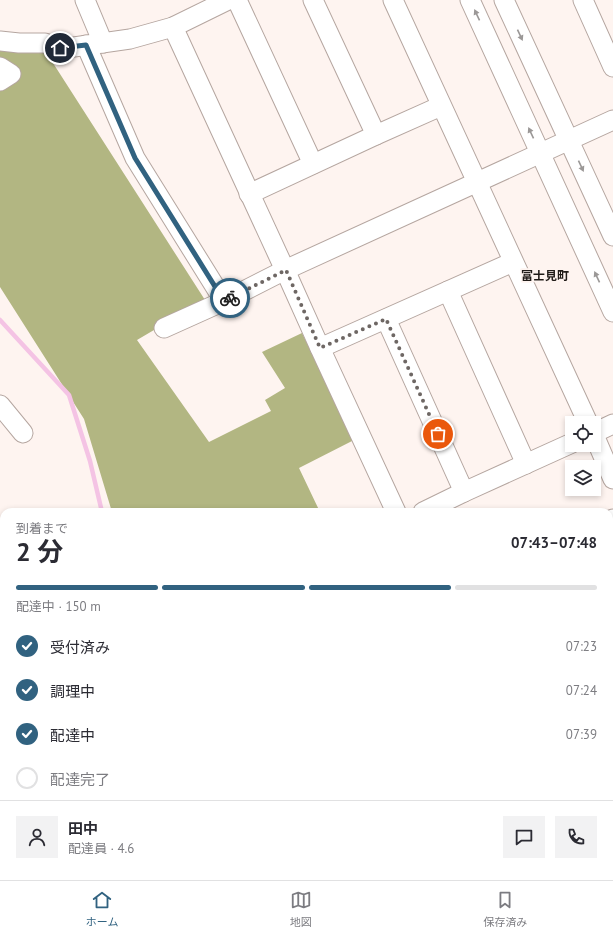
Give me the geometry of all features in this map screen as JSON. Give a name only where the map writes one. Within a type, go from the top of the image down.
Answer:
[{"type":"street","points":[[85,0],[94,44],[135,158],[224,301]]},
{"type":"street","points":[[0,41],[45,43],[60,48],[130,39],[173,28],[228,0]]},
{"type":"street","points":[[237,0],[313,164]]},
{"type":"street","points":[[313,0],[376,135]]},
{"type":"street","points":[[393,0],[585,416]]},
{"type":"street","points":[[470,0],[613,312]]},
{"type":"street","points":[[504,0],[613,236]]},
{"type":"street","points":[[582,0],[613,67]]},
{"type":"street","points":[[173,28],[249,194],[286,270],[320,348],[394,508]]},
{"type":"street","points":[[0,67],[11,74],[0,81]]},
{"type":"street","points":[[249,194],[441,106]]},
{"type":"street","points":[[164,328],[224,301],[286,270],[613,120]]},
{"type":"street","points":[[320,348],[513,262]]},
{"type":"street","points":[[448,291],[526,464]]},
{"type":"street","points":[[386,319],[464,492]]},
{"type":"street","points":[[0,405],[23,433]]},
{"type":"street","points":[[601,430],[613,424]]},
{"type":"street","points":[[431,508],[565,446]]},
{"type":"street","points":[[601,450],[613,478]]},
{"type":"green space","points":[[0,48],[44,49],[205,300],[137,340],[209,442],[271,411],[265,400],[285,388],[262,352],[302,333],[354,440],[299,468],[318,508],[111,508],[84,419],[0,287]]},
{"type":"waterway","points":[[0,320],[69,395],[90,461],[101,508]]},
{"type":"way so far","points":[[230,298],[286,270],[320,348],[386,319],[438,434]]},
{"type":"district","name":"富士見町","points":[[545,276]]},
{"type":"route","points":[[60,48],[86,45],[135,158],[224,301],[230,298]]}]
